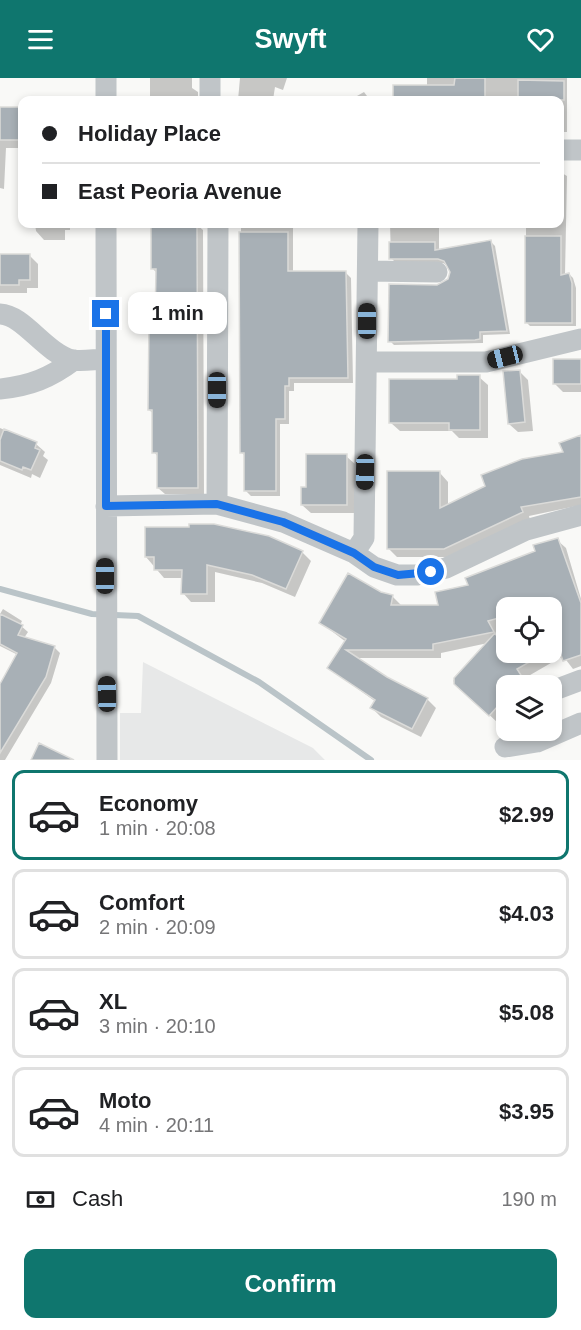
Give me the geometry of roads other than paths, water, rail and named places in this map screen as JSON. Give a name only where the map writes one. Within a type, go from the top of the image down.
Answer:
[{"type":"street","points":[[106,78],[106,96]]},
{"type":"street","points":[[210,78],[210,96]]},
{"type":"street","points":[[564,150],[581,150]]},
{"type":"street","points":[[106,228],[107,760]]},
{"type":"street","points":[[217,504],[218,228]]},
{"type":"street","points":[[354,553],[364,538],[368,228]]},
{"type":"street","points":[[368,272],[437,272]]},
{"type":"street","points":[[0,314],[12,316],[53,351],[74,360],[106,359]]},
{"type":"street","points":[[367,362],[486,362],[581,339]]},
{"type":"street","points":[[0,388],[30,386],[45,380],[74,360]]},
{"type":"street","points":[[106,506],[217,504],[283,522],[354,553],[374,567],[398,575],[417,575],[446,568],[526,530],[581,515]]},
{"type":"street","points":[[562,687],[581,680]]},
{"type":"street","points":[[506,746],[537,742],[581,723]]},
{"type":"waterway","points":[[0,589],[92,614],[138,616],[259,682],[371,760]]}]
